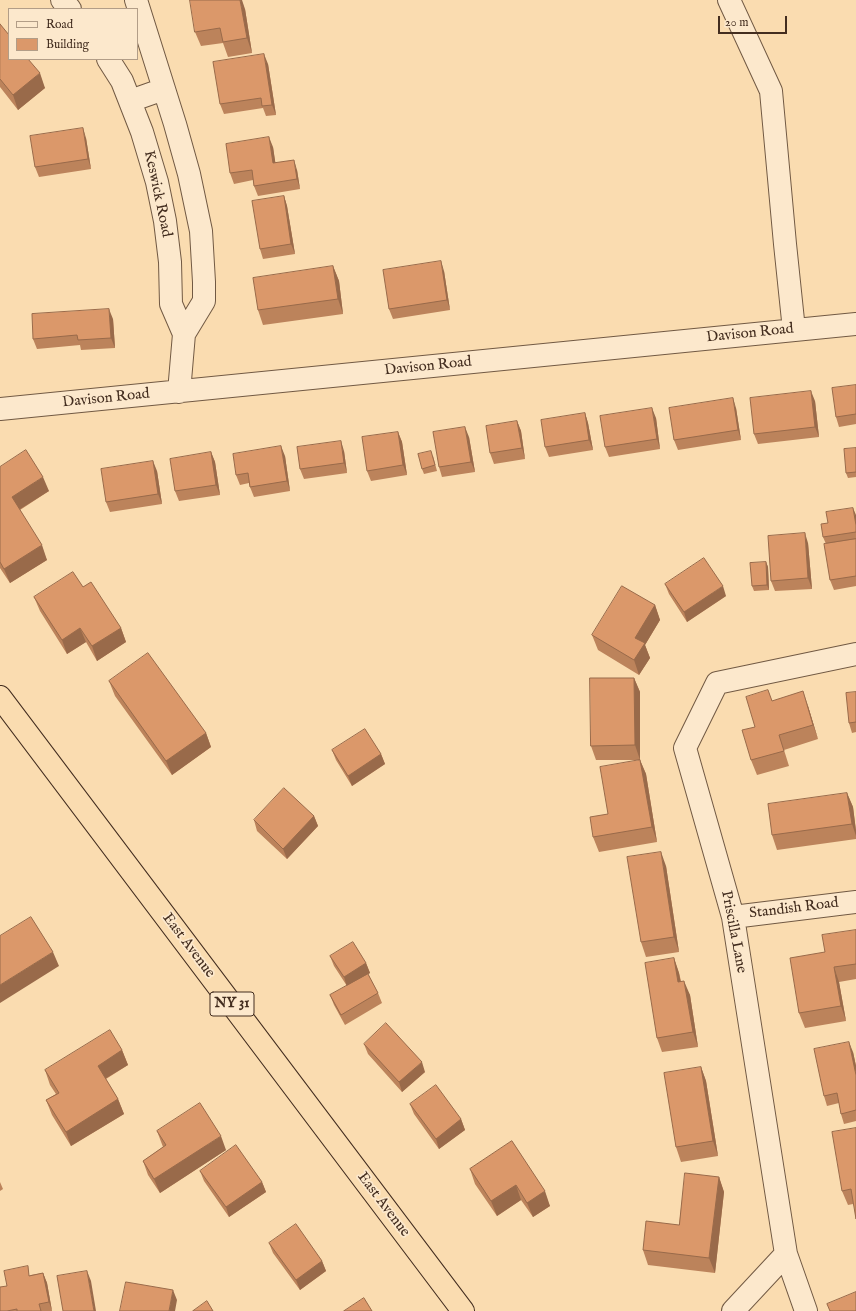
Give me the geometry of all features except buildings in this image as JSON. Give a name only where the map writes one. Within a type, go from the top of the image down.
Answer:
[{"type":"highway","name":"East Avenue","points":[[0,696],[463,1311]]},
{"type":"street","points":[[62,0],[69,8]]},
{"type":"street","name":"Keswick Road","points":[[136,0],[189,174],[201,232],[204,301],[184,334],[179,392]]},
{"type":"street","points":[[728,0],[771,91],[794,330]]},
{"type":"street","name":"Keswick Road","points":[[109,60],[122,81],[130,101],[142,132],[157,182],[166,228],[170,262],[171,304],[184,334]]},
{"type":"street","points":[[130,101],[164,89]]},
{"type":"street","name":"Davison Road","points":[[0,410],[856,324]]},
{"type":"street","name":"Priscilla Lane","points":[[806,1311],[786,1254],[733,916],[685,748],[717,683],[856,654]]},
{"type":"street","name":"Standish Road","points":[[733,916],[856,902]]},
{"type":"street","points":[[733,1311],[786,1254]]}]
